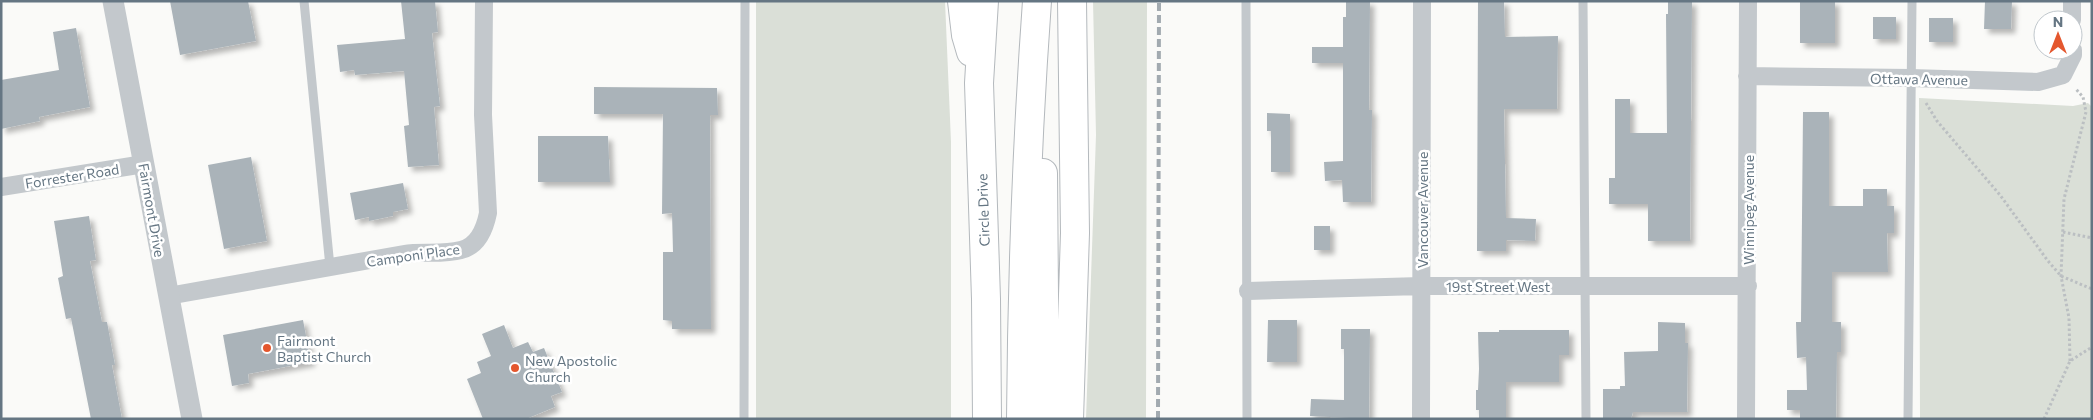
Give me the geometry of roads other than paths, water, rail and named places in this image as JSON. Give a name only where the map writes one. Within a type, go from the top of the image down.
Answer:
[{"type":"highway","points":[[962,1],[966,34],[979,83]]},
{"type":"highway","name":"Circle Drive","points":[[984,1],[979,83],[986,299],[987,419]]},
{"type":"highway","points":[[1021,419],[1022,270],[1028,123],[1038,1]]},
{"type":"highway","points":[[1038,1],[1044,224],[1045,419]]},
{"type":"highway","points":[[1068,419],[1075,233],[1072,1]]},
{"type":"street","name":"Fairmont Drive","points":[[113,1],[192,419]]},
{"type":"street","name":"Camponi Place","points":[[168,296],[407,253],[461,250],[471,245],[486,226],[488,213],[483,115],[484,1]]},
{"type":"street","name":"Vancouver Avenue","points":[[1421,419],[1422,1]]},
{"type":"street","name":"Winnipeg Avenue","points":[[1746,419],[1748,1]]},
{"type":"street","name":"Ottawa Avenue","points":[[1747,76],[2038,82],[2063,75],[2070,60]]},
{"type":"street","name":"Forrester Road","points":[[1,187],[144,164]]},
{"type":"street","name":"19st Street West","points":[[1248,291],[1421,286],[1748,286]]},
{"type":"lane","points":[[304,1],[330,267]]},
{"type":"lane","points":[[744,419],[745,1]]},
{"type":"lane","points":[[1246,1],[1248,419]]},
{"type":"lane","points":[[1583,1],[1586,419]]},
{"type":"lane","points":[[1908,419],[1912,1]]},
{"type":"railway","points":[[1158,419],[1159,1]]},
{"type":"place","name":"Fairmont Baptist Church","points":[[267,348]]},
{"type":"place","name":"New Apostolic Church","points":[[515,368]]}]
